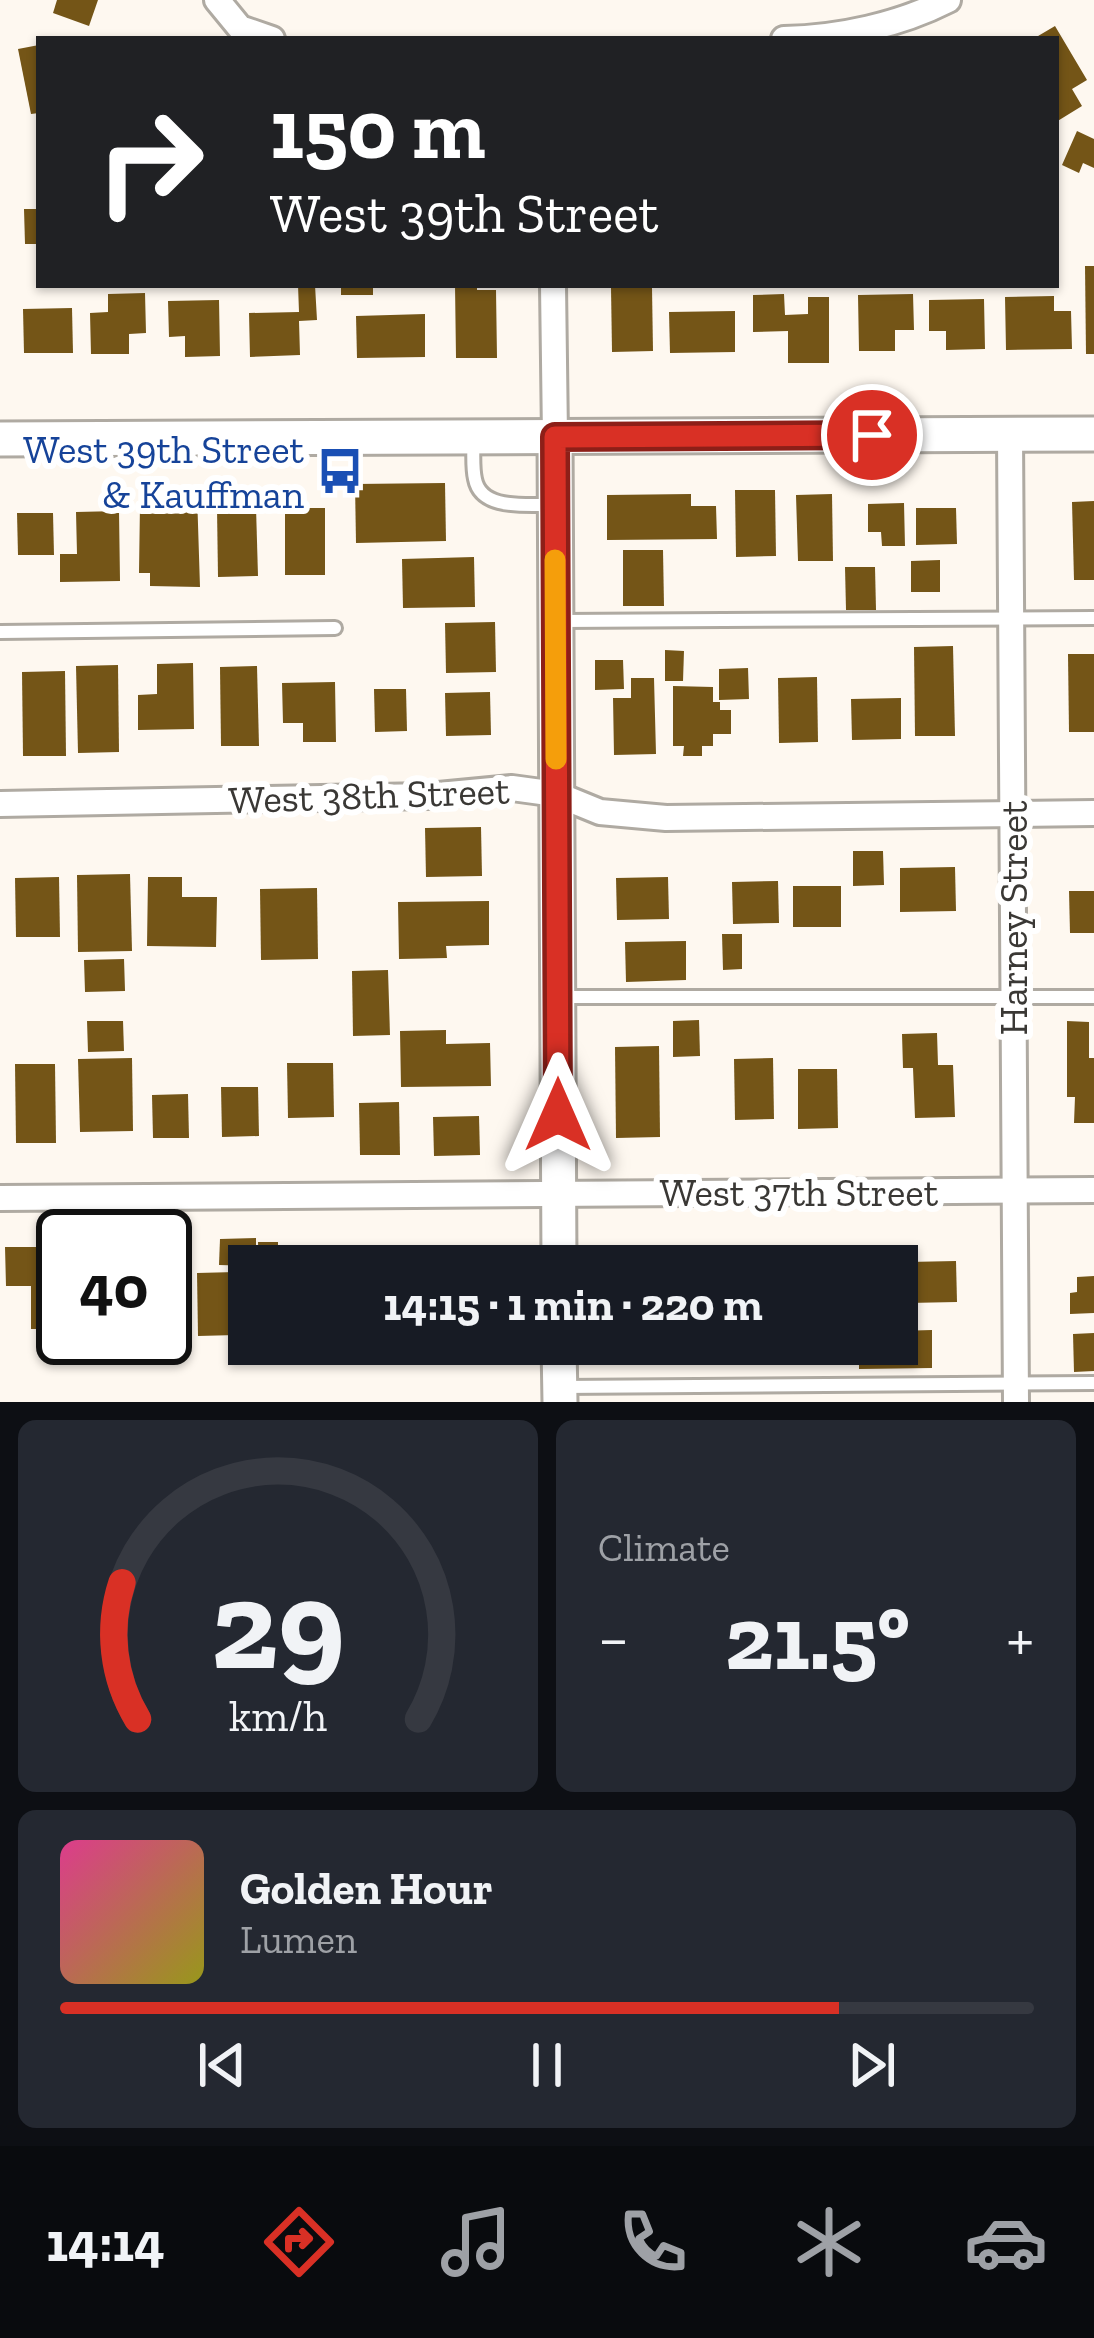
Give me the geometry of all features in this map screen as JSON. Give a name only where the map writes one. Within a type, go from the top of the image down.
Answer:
[{"type":"street","points":[[217,0],[241,28],[264,36]]},
{"type":"street","points":[[826,36],[883,24],[948,0]]},
{"type":"street","points":[[553,288],[559,1245]]},
{"type":"street","name":"Harney Street","points":[[1010,434],[1016,1393]]},
{"type":"street","points":[[0,439],[1094,434]]},
{"type":"street","name":"West 38th Street","points":[[0,804],[428,796],[512,788],[556,794],[600,812],[666,818],[1094,813]]},
{"type":"street","name":"West 37th Street","points":[[0,1198],[1094,1190]]},
{"type":"lane","points":[[473,438],[475,483],[485,497],[500,503],[555,505]]},
{"type":"lane","points":[[556,621],[1094,618]]},
{"type":"lane","points":[[0,632],[335,628]]},
{"type":"lane","points":[[557,997],[1094,997]]},
{"type":"lane","points":[[560,1395],[1016,1393],[1094,1383]]},
{"type":"building","points":[[57,0],[98,0],[89,26],[53,13]]},
{"type":"building","points":[[1055,26],[1087,80],[1072,89],[1082,106],[1059,120],[1059,36],[1038,36]]},
{"type":"building","points":[[36,46],[36,113],[31,114],[18,49]]},
{"type":"building","points":[[1077,131],[1094,139],[1094,168],[1083,163],[1079,173],[1062,165]]},
{"type":"building","points":[[24,209],[36,209],[36,244],[25,244]]},
{"type":"building","points":[[1085,266],[1094,266],[1094,354],[1086,354]]},
{"type":"building","points":[[298,288],[315,288],[317,320],[299,321],[300,355],[250,357],[249,313],[299,312]]},
{"type":"building","points":[[341,288],[373,288],[373,295],[341,295]]},
{"type":"building","points":[[455,288],[496,290],[497,358],[456,358]]},
{"type":"building","points":[[611,288],[652,288],[653,351],[612,352]]},
{"type":"building","points":[[145,293],[146,333],[129,334],[129,354],[91,354],[90,313],[108,312],[108,294]]},
{"type":"building","points":[[784,294],[785,315],[808,314],[808,297],[829,297],[829,363],[788,363],[788,331],[753,332],[753,295]]},
{"type":"building","points":[[913,294],[914,330],[895,330],[895,351],[859,351],[858,295]]},
{"type":"building","points":[[1054,296],[1054,311],[1071,311],[1072,349],[1006,350],[1005,297]]},
{"type":"building","points":[[984,299],[985,349],[946,350],[946,331],[929,331],[929,300]]},
{"type":"building","points":[[219,300],[220,356],[185,357],[185,336],[169,337],[168,301]]},
{"type":"building","points":[[72,308],[73,353],[24,353],[23,309]]},
{"type":"building","points":[[735,311],[735,352],[670,353],[669,312]]},
{"type":"building","points":[[425,314],[425,357],[357,358],[356,316]]},
{"type":"building","points":[[445,483],[446,541],[356,543],[355,484]]},
{"type":"building","points":[[735,490],[775,490],[776,556],[736,557]]},
{"type":"building","points":[[197,493],[200,587],[150,586],[150,573],[139,573],[140,504],[166,504],[168,494]]},
{"type":"building","points":[[691,494],[691,506],[716,506],[717,539],[607,540],[607,495]]},
{"type":"building","points":[[832,494],[833,561],[798,561],[796,495]]},
{"type":"building","points":[[1094,501],[1094,580],[1074,580],[1072,502]]},
{"type":"building","points":[[904,503],[905,546],[882,546],[881,532],[868,532],[868,504]]},
{"type":"building","points":[[256,507],[258,576],[218,577],[217,508]]},
{"type":"building","points":[[285,508],[325,508],[325,575],[285,575]]},
{"type":"building","points":[[916,508],[956,508],[957,544],[916,545]]},
{"type":"building","points":[[119,511],[120,581],[60,582],[60,554],[77,554],[76,512]]},
{"type":"building","points":[[17,513],[53,513],[54,555],[18,555]]},
{"type":"building","points":[[623,550],[663,550],[664,606],[623,606]]},
{"type":"building","points":[[474,557],[475,607],[403,608],[402,559]]},
{"type":"building","points":[[940,560],[940,592],[911,592],[911,561]]},
{"type":"building","points":[[845,567],[875,567],[876,610],[846,610]]},
{"type":"building","points":[[495,622],[496,672],[446,673],[445,623]]},
{"type":"building","points":[[953,646],[955,736],[915,736],[914,647]]},
{"type":"building","points":[[665,650],[684,651],[683,681],[665,681]]},
{"type":"building","points":[[1068,654],[1094,654],[1094,732],[1069,732]]},
{"type":"building","points":[[595,660],[623,660],[624,689],[595,690]]},
{"type":"building","points":[[193,663],[194,729],[138,730],[138,695],[157,694],[157,664]]},
{"type":"building","points":[[118,665],[119,752],[78,753],[76,666]]},
{"type":"building","points":[[257,666],[259,746],[221,746],[220,667]]},
{"type":"building","points":[[748,668],[749,699],[719,700],[719,669]]},
{"type":"building","points":[[65,671],[66,756],[23,756],[22,672]]},
{"type":"building","points":[[817,677],[818,742],[779,743],[778,678]]},
{"type":"building","points":[[631,678],[654,678],[656,754],[614,755],[613,698],[631,698]]},
{"type":"building","points":[[335,682],[336,742],[303,742],[303,723],[283,723],[282,683]]},
{"type":"building","points":[[673,686],[713,687],[713,702],[720,702],[720,710],[731,710],[731,734],[713,734],[713,746],[702,746],[702,756],[683,756],[684,746],[673,746]]},
{"type":"building","points":[[374,689],[406,689],[407,731],[375,732]]},
{"type":"building","points":[[490,692],[491,735],[446,736],[445,693]]},
{"type":"building","points":[[901,698],[901,739],[852,740],[851,699]]},
{"type":"building","points":[[481,827],[482,876],[426,877],[425,828]]},
{"type":"building","points":[[853,851],[883,851],[884,885],[853,886]]},
{"type":"building","points":[[955,867],[956,911],[900,912],[900,868]]},
{"type":"building","points":[[130,874],[132,951],[78,952],[77,875]]},
{"type":"building","points":[[59,877],[60,937],[16,937],[15,878]]},
{"type":"building","points":[[148,877],[182,877],[182,897],[217,897],[216,947],[147,946]]},
{"type":"building","points":[[668,877],[669,919],[617,920],[616,878]]},
{"type":"building","points":[[778,881],[779,923],[733,924],[732,882]]},
{"type":"building","points":[[793,886],[841,886],[841,927],[793,927]]},
{"type":"building","points":[[317,888],[318,959],[261,960],[260,889]]},
{"type":"building","points":[[1069,891],[1094,891],[1094,933],[1070,933]]},
{"type":"building","points":[[489,901],[489,945],[446,946],[447,958],[399,959],[398,902]]},
{"type":"building","points":[[722,934],[742,934],[742,969],[723,970]]},
{"type":"building","points":[[686,941],[686,980],[626,982],[625,942]]},
{"type":"building","points":[[124,959],[125,991],[85,992],[84,960]]},
{"type":"building","points":[[388,970],[390,1035],[353,1036],[352,971]]},
{"type":"building","points":[[699,1020],[700,1056],[673,1057],[673,1021]]},
{"type":"building","points":[[87,1021],[123,1021],[124,1051],[88,1052]]},
{"type":"building","points":[[1067,1021],[1089,1022],[1094,1123],[1074,1123],[1075,1097],[1067,1097]]},
{"type":"building","points":[[446,1030],[446,1044],[490,1043],[491,1086],[401,1087],[400,1031]]},
{"type":"building","points":[[937,1033],[938,1065],[953,1065],[955,1117],[915,1118],[913,1068],[903,1068],[902,1034]]},
{"type":"building","points":[[659,1046],[660,1137],[616,1138],[615,1047]]},
{"type":"building","points":[[132,1058],[133,1131],[80,1132],[78,1059]]},
{"type":"building","points":[[773,1058],[774,1119],[735,1120],[734,1059]]},
{"type":"building","points":[[287,1063],[333,1063],[334,1117],[288,1118]]},
{"type":"building","points":[[15,1064],[55,1064],[56,1143],[16,1143]]},
{"type":"building","points":[[798,1069],[837,1069],[838,1128],[798,1129]]},
{"type":"building","points":[[221,1087],[258,1087],[259,1136],[222,1137]]},
{"type":"building","points":[[188,1094],[189,1138],[153,1138],[152,1095]]},
{"type":"building","points":[[399,1102],[400,1155],[360,1155],[359,1103]]},
{"type":"building","points":[[479,1116],[480,1155],[434,1156],[433,1117]]},
{"type":"building","points":[[256,1238],[256,1245],[228,1245],[228,1265],[219,1265],[220,1239]]},
{"type":"building","points":[[5,1247],[36,1247],[36,1329],[31,1329],[31,1286],[6,1286]]},
{"type":"building","points":[[956,1261],[957,1302],[918,1303],[918,1262]]},
{"type":"building","points":[[228,1272],[228,1335],[198,1336],[197,1273]]},
{"type":"building","points":[[1094,1276],[1094,1313],[1070,1314],[1070,1293],[1077,1292],[1077,1277]]},
{"type":"building","points":[[918,1330],[932,1330],[932,1368],[859,1369],[859,1365],[918,1365]]},
{"type":"building","points":[[1094,1333],[1094,1371],[1074,1372],[1073,1334]]},
{"type":"slow traffic","points":[[555,560],[556,759]]},
{"type":"place","name":"West 39th Street & Kauffman","points":[[340,471]]},
{"type":"route","points":[[558,1115],[555,437],[872,435]]}]
